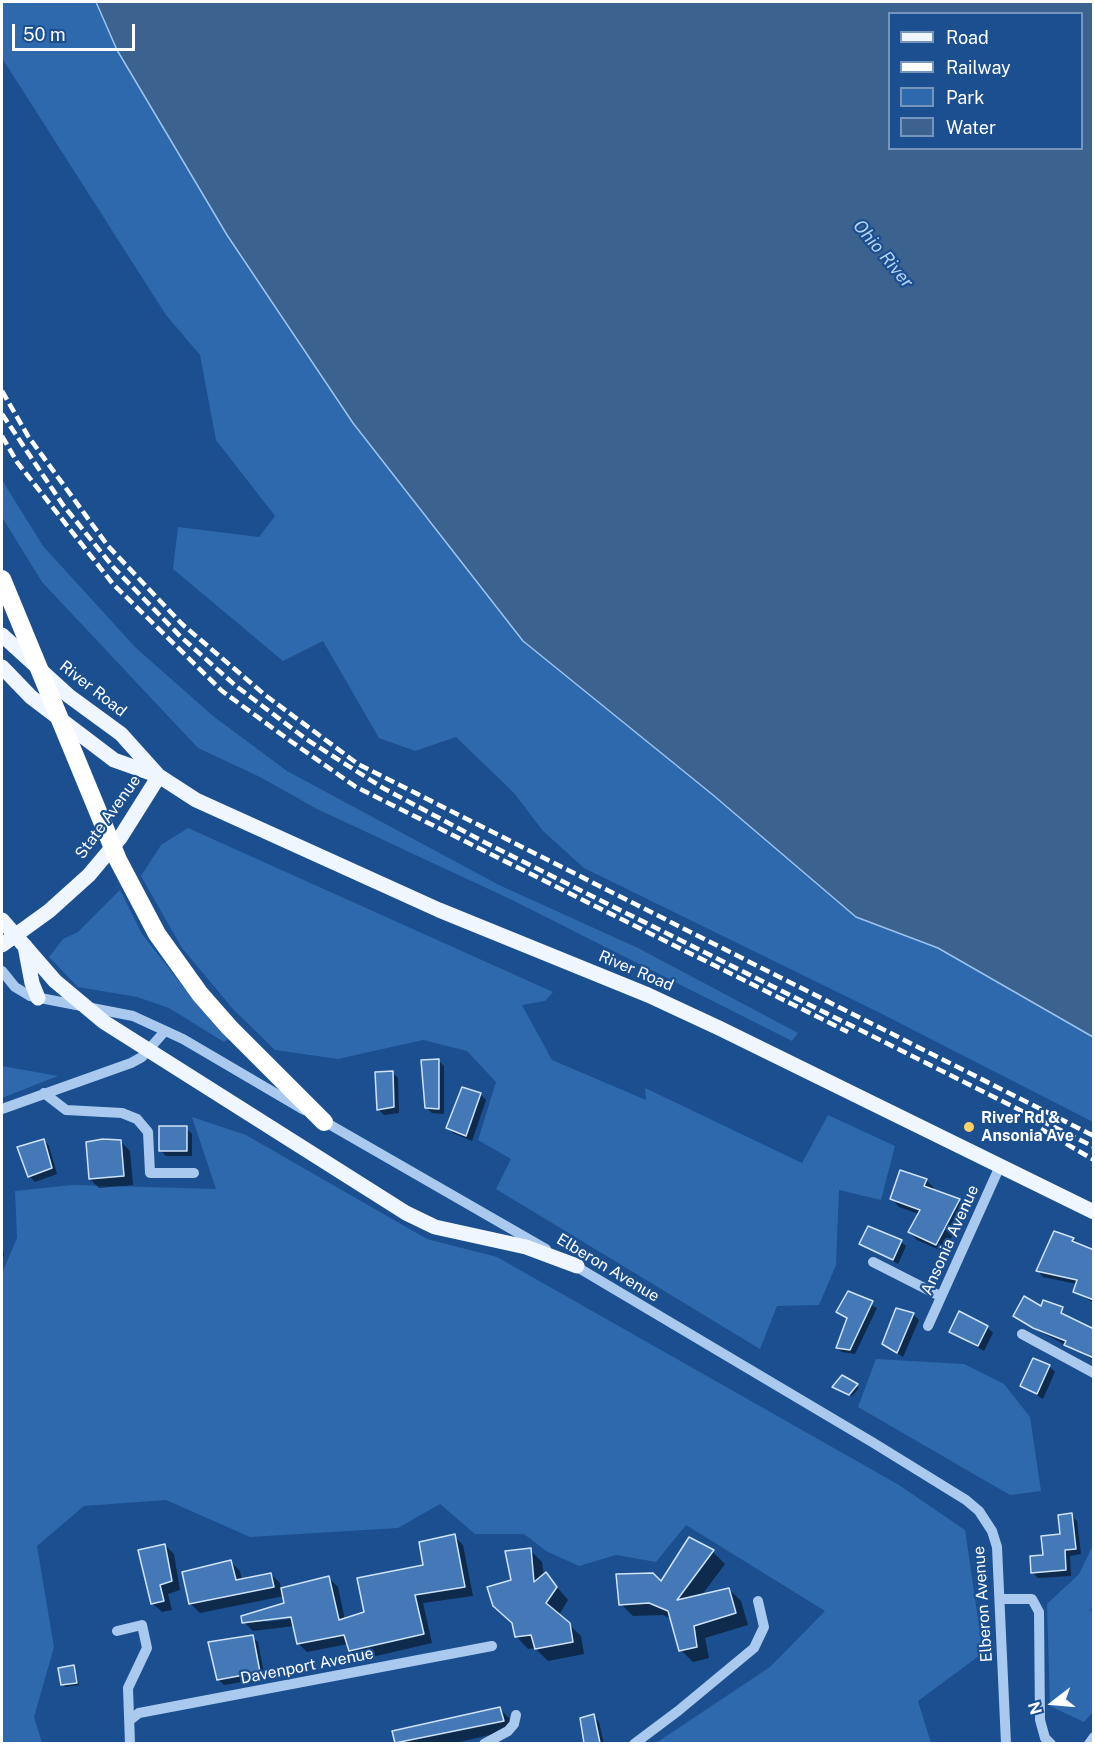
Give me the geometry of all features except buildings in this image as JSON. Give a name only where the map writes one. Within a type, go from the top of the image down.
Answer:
[{"type":"highway","points":[[2,579],[109,840],[140,905],[157,934],[200,994],[324,1122]]},
{"type":"main road","name":"River Road","points":[[2,634],[69,696],[121,734],[159,776]]},
{"type":"main road","name":"River Road","points":[[2,667],[31,697],[114,760],[159,776],[196,800],[274,837],[719,1028],[1094,1212]]},
{"type":"main road","name":"State Avenue","points":[[2,945],[63,900],[89,875],[120,838],[159,776]]},
{"type":"main road","points":[[2,920],[55,981],[121,1034],[406,1213],[435,1227],[526,1247],[577,1266]]},
{"type":"main road","points":[[22,931],[32,983],[38,998]]},
{"type":"street","name":"Elberon Avenue","points":[[2,971],[15,987],[38,998],[116,1011],[133,1016],[183,1039],[577,1266],[966,1500],[984,1517],[997,1547],[1006,1743]]},
{"type":"street","points":[[2,1109],[131,1063],[142,1057],[165,1031]]},
{"type":"street","points":[[44,1093],[66,1110],[122,1113],[137,1119],[148,1132],[150,1173],[194,1173]]},
{"type":"street","name":"Ansonia Avenue","points":[[928,1326],[1000,1166]]},
{"type":"street","points":[[873,1262],[940,1296]]},
{"type":"street","points":[[1022,1334],[1094,1373]]},
{"type":"street","points":[[1000,1599],[1032,1599],[1040,1612],[1040,1720],[1045,1738],[1051,1743]]},
{"type":"street","points":[[634,1743],[678,1711],[754,1648],[764,1627],[758,1601]]},
{"type":"street","points":[[117,1631],[142,1625],[147,1648],[128,1688],[130,1743]]},
{"type":"street","name":"Davenport Avenue","points":[[130,1720],[139,1713],[492,1646]]},
{"type":"street","points":[[484,1743],[508,1731],[514,1724],[516,1715]]},
{"type":"street","points":[[1089,1743],[1094,1737]]},
{"type":"green space","points":[[2,2],[96,2],[117,50],[713,795],[856,917],[938,948],[1093,1037],[1093,1122],[880,1013],[584,868],[543,831],[514,793],[456,737],[415,751],[379,738],[323,641],[283,661],[173,569],[178,527],[259,537],[275,516],[216,440],[200,355],[166,315],[2,58]]},
{"type":"green space","points":[[2,480],[43,546],[136,648],[213,716],[287,771],[499,885],[638,948],[798,1033],[792,1041],[512,900],[317,809],[260,777],[198,748],[42,582],[2,517]]},
{"type":"green space","points":[[188,828],[553,992],[545,1001],[522,1005],[552,1060],[646,1100],[645,1088],[802,1163],[828,1115],[895,1146],[881,1200],[839,1190],[836,1265],[819,1305],[777,1306],[760,1349],[496,1189],[511,1159],[478,1140],[496,1082],[467,1051],[423,1040],[338,1059],[275,1050],[233,1009],[182,948],[141,876],[161,845]]},
{"type":"green space","points":[[120,890],[142,934],[195,1002],[230,1037],[224,1042],[169,1008],[137,997],[78,987],[49,957],[63,939],[78,932]]},
{"type":"green space","points":[[2,1066],[58,1076],[2,1098]]},
{"type":"green space","points":[[192,1117],[246,1135],[427,1239],[497,1257],[899,1485],[965,1530],[983,1653],[918,1701],[931,1743],[656,1743],[770,1667],[825,1611],[686,1525],[656,1562],[616,1555],[579,1566],[546,1551],[524,1534],[475,1534],[440,1504],[398,1528],[250,1537],[166,1500],[84,1506],[37,1546],[54,1647],[34,1717],[42,1743],[2,1743],[2,1273],[17,1238],[15,1191],[72,1185],[216,1189]]},
{"type":"green space","points":[[876,1359],[964,1364],[1004,1384],[1030,1417],[1041,1491],[1010,1495],[858,1407]]},
{"type":"green space","points":[[1093,1545],[1093,1605],[1090,1610],[1094,1614],[1093,1712],[1084,1722],[1050,1706],[1047,1604],[1079,1574]]},
{"type":"water","name":"Ohio River","points":[[96,2],[1093,2],[1093,1037],[938,948],[856,917],[713,795],[523,641],[353,423],[227,235],[117,50]]},
{"type":"railway","points":[[2,391],[28,436],[108,546],[182,624],[265,695],[358,764],[1094,1136]]},
{"type":"railway","points":[[2,414],[63,505],[114,568],[181,637],[236,686],[306,739],[383,788],[486,843],[1094,1147]]},
{"type":"railway","points":[[2,436],[17,462],[113,584],[222,691],[289,740],[356,787],[848,1032]]},
{"type":"railway","points":[[1041,1129],[1094,1160]]},
{"type":"place","name":"River Rd & Ansonia Ave","points":[[969,1127]]}]
